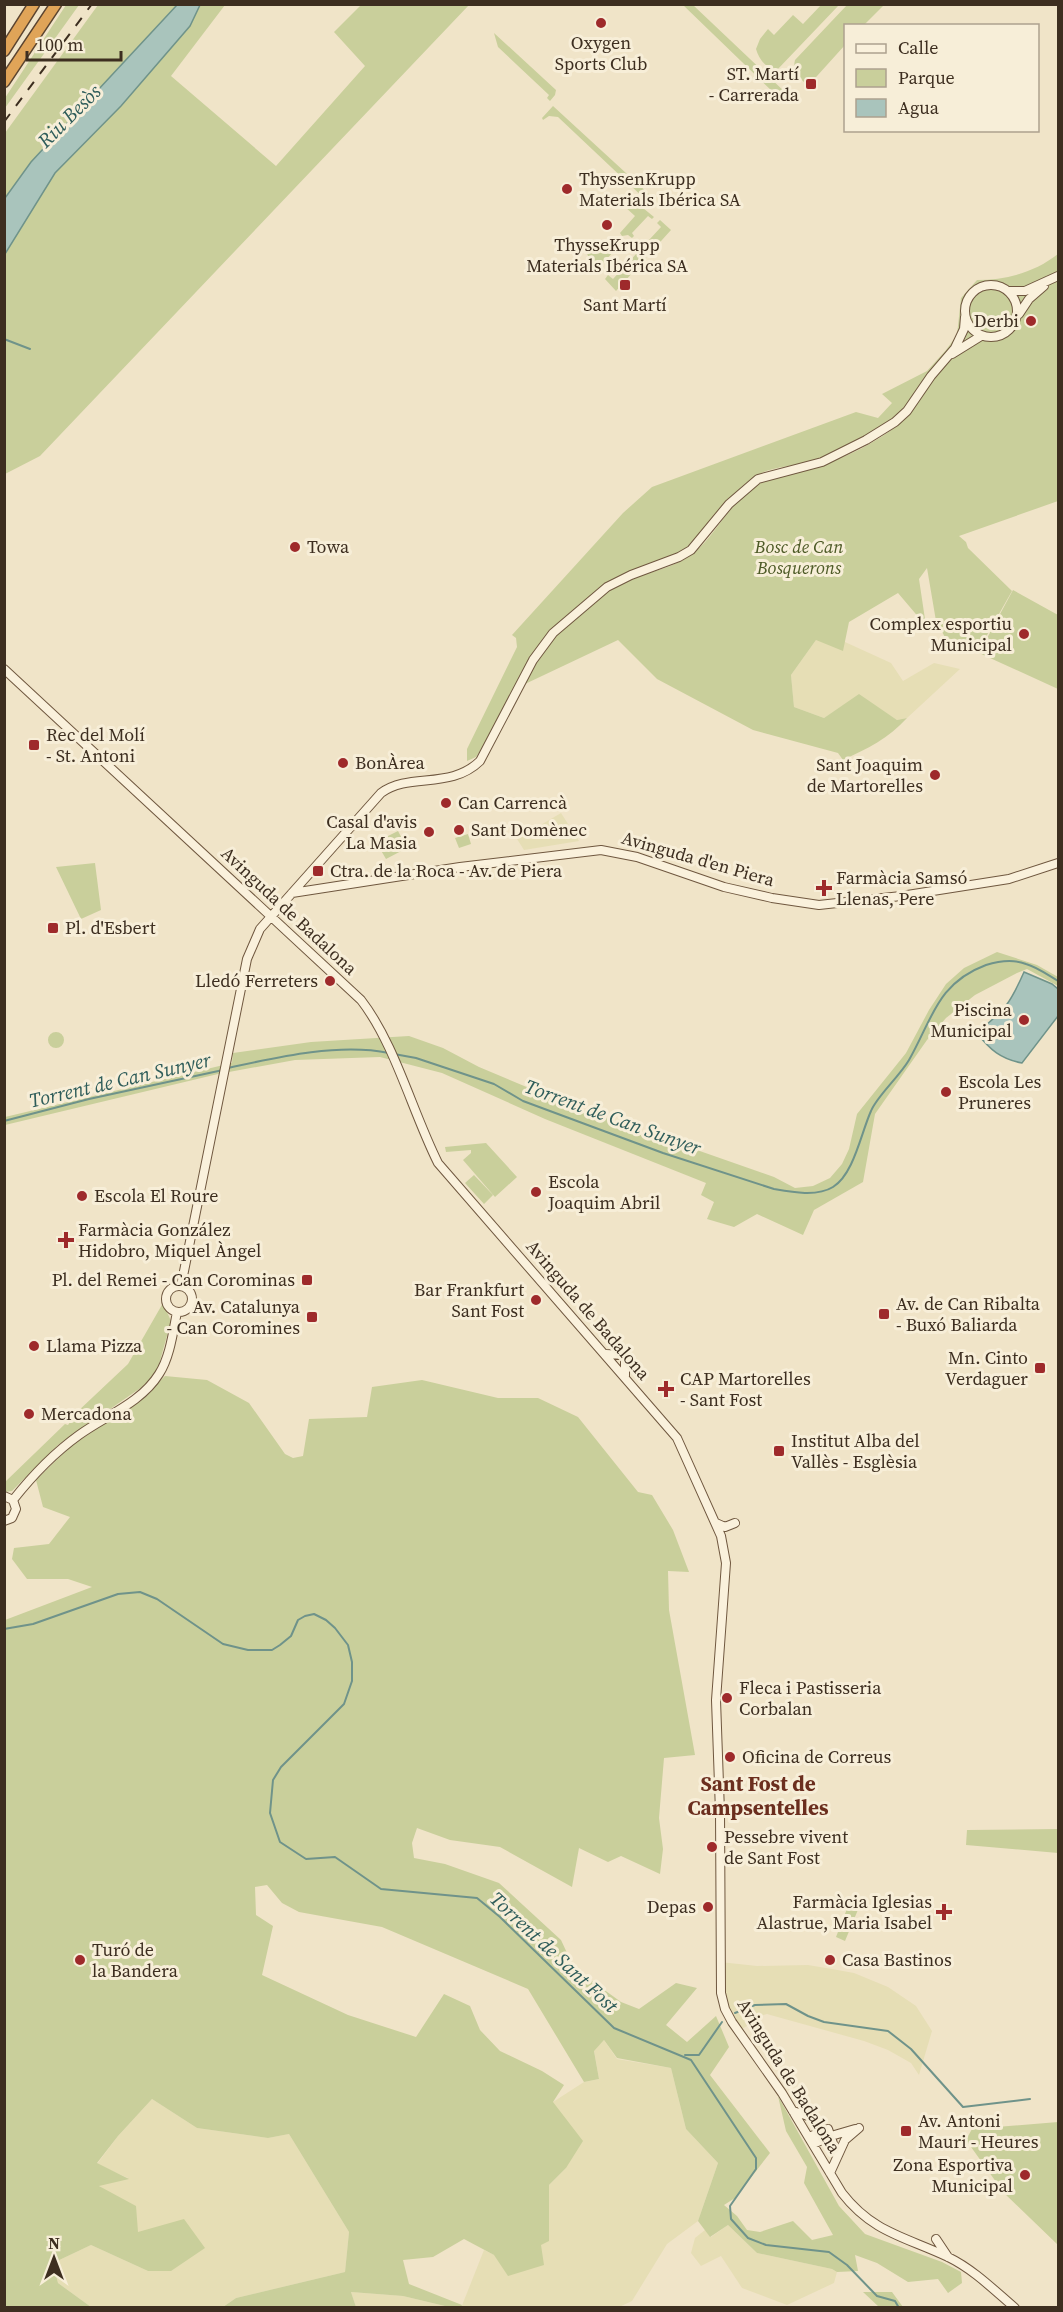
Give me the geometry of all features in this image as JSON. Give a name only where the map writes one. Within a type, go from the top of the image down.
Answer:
[{"type":"highway","points":[[4,51],[34,4]]},
{"type":"highway","points":[[4,82],[56,4]]},
{"type":"street","points":[[181,1286],[247,959],[256,936],[270,917],[385,790],[401,785],[453,777],[474,767],[484,756],[543,645],[602,591],[631,575],[686,554],[697,545],[729,504],[758,480],[822,462],[895,423],[907,411],[955,348],[964,329],[966,302],[978,288],[996,285],[1009,291],[1025,291],[1055,278]]},
{"type":"street","points":[[965,317],[970,327],[981,336],[992,338],[1008,332],[1029,299],[1055,278]]},
{"type":"street","points":[[1009,291],[1017,305],[1018,316]]},
{"type":"street","points":[[947,357],[981,336]]},
{"type":"street","name":"Avinguda de Badalona","points":[[4,669],[361,1000],[384,1036],[424,1135],[438,1162],[677,1438],[716,1523],[726,1563],[716,1700],[720,1812],[720,1993],[725,2009],[770,2074],[853,2207],[867,2220],[893,2234],[948,2257],[1015,2307]]},
{"type":"street","name":"Avinguda d'en Piera","points":[[292,892],[601,850],[637,856],[724,887],[819,905],[901,896],[1009,879],[1059,863]]},
{"type":"street","points":[[181,1286],[191,1292],[192,1300],[187,1309],[177,1312],[168,1306],[166,1296],[173,1287],[181,1286]]},
{"type":"street","points":[[4,1521],[15,1514],[15,1504],[9,1498],[68,1443],[132,1401],[151,1385],[163,1366],[177,1312]]},
{"type":"street","points":[[606,1354],[625,1355],[625,1376]]},
{"type":"street","points":[[716,1523],[725,1527],[735,1523]]},
{"type":"street","points":[[723,1545],[729,1534]]},
{"type":"street","points":[[793,2111],[811,2117]]},
{"type":"street","points":[[811,2140],[859,2128],[845,2140],[830,2173]]},
{"type":"street","points":[[831,2136],[837,2155]]},
{"type":"street","points":[[936,2240],[948,2257]]},
{"type":"shaded area","points":[[816,640],[845,642],[891,663],[903,681],[934,663],[960,669],[907,718],[897,720],[859,695],[824,718],[794,707],[791,675]]},
{"type":"shaded area","points":[[561,813],[579,841],[524,850],[517,839]]},
{"type":"shaded area","points":[[720,1962],[757,1966],[808,1965],[854,1973],[888,1987],[916,2006],[932,2031],[919,2075],[911,2063],[888,2050],[767,2014],[754,2018],[738,2031],[725,2009]]},
{"type":"shaded area","points":[[604,2040],[617,2059],[671,2068],[686,2129],[718,2163],[698,2221],[667,2244],[632,2301],[617,2308],[461,2308],[484,2250],[494,2255],[549,2240],[549,2185],[566,2168],[553,2102],[584,2082],[599,2079],[594,2050]]},
{"type":"shaded area","points":[[152,2099],[197,2128],[268,2138],[289,2134],[349,2232],[345,2272],[236,2298],[223,2307],[91,2307],[58,2283],[53,2263],[91,2245],[148,2271],[138,2232],[99,2185],[128,2178],[97,2164],[118,2136]]},
{"type":"shaded area","points":[[728,2225],[757,2253],[832,2269],[837,2272],[834,2283],[787,2305],[742,2288],[721,2256],[701,2266],[691,2253],[695,2238],[705,2230],[711,2237]]},
{"type":"shaded area","points":[[351,2292],[403,2296],[449,2307],[356,2307]]},
{"type":"green space","points":[[822,4],[839,5],[777,70],[766,66],[756,49],[768,29],[774,35],[793,15],[803,24]]},
{"type":"green space","points":[[66,5],[79,5],[5,108],[5,98]]},
{"type":"green space","points":[[98,5],[177,5],[32,162],[5,198],[5,133]]},
{"type":"green space","points":[[200,5],[225,5],[171,76],[276,166],[365,66],[334,32],[361,5],[469,5],[40,456],[5,474],[5,254],[55,173],[121,106],[190,26]]},
{"type":"green space","points":[[683,5],[693,5],[787,94],[774,93]]},
{"type":"green space","points":[[847,5],[884,5],[865,24],[844,24],[844,46],[808,86],[795,71],[795,60]]},
{"type":"green space","points":[[494,33],[556,90],[550,101],[547,98],[549,95],[498,47]]},
{"type":"green space","points":[[553,106],[651,196],[647,201],[558,117],[549,116],[543,120],[542,118]]},
{"type":"green space","points":[[632,199],[654,217],[652,219],[648,216],[632,233],[634,236],[632,238],[628,235],[622,236],[620,233],[635,216],[624,206]]},
{"type":"green space","points":[[660,220],[671,230],[616,291],[605,279],[608,275],[613,279],[661,227],[657,223]]},
{"type":"green space","points":[[616,237],[619,239],[618,245],[621,250],[616,249],[600,266],[604,271],[600,274],[591,264],[585,248],[592,241],[603,251]]},
{"type":"green space","name":"Bosc de Can Bosquerons","points":[[1058,254],[1058,501],[959,536],[966,542],[968,548],[1012,591],[978,651],[946,639],[936,621],[927,568],[919,579],[926,626],[898,593],[849,622],[843,651],[816,640],[791,675],[794,707],[824,718],[859,694],[897,720],[907,718],[893,731],[843,760],[838,753],[753,730],[657,679],[618,640],[525,684],[549,642],[597,600],[622,583],[674,565],[689,557],[704,543],[735,504],[754,487],[770,479],[818,467],[875,441],[911,413],[906,408],[873,433],[836,453],[810,462],[769,470],[756,476],[735,493],[701,534],[682,552],[604,585],[550,632],[529,660],[486,742],[476,757],[467,761],[467,749],[517,647],[516,638],[512,635],[623,513],[652,487],[856,412],[878,418],[892,403],[882,394],[927,371],[957,335],[961,298],[977,280],[1020,274],[1040,266]]},
{"type":"green space","name":"Complex esportiu Municipal","points":[[1013,590],[1058,615],[1058,689],[979,653]]},
{"type":"green space","points":[[398,831],[407,848],[386,859],[376,842]]},
{"type":"green space","points":[[468,834],[471,844],[459,848],[455,838]]},
{"type":"green space","points":[[95,863],[101,910],[81,919],[56,867]]},
{"type":"green space","points":[[997,952],[1037,965],[1058,977],[1058,986],[1027,969],[975,995],[946,1018],[927,1040],[875,1114],[863,1182],[814,1210],[803,1235],[757,1214],[734,1227],[707,1219],[714,1202],[701,1195],[706,1183],[545,1119],[442,1073],[380,1057],[295,1060],[218,1074],[5,1125],[5,1117],[232,1063],[233,1053],[311,1042],[409,1036],[443,1048],[479,1067],[577,1108],[774,1177],[795,1188],[813,1186],[830,1178],[842,1164],[849,1149],[857,1114],[906,1053],[946,984],[964,968]]},
{"type":"green space","points":[[56,1032],[62,1034],[64,1040],[62,1046],[56,1048],[50,1046],[48,1040],[50,1034]]},
{"type":"green space","points":[[486,1143],[517,1177],[495,1197],[463,1160],[471,1153],[471,1150],[446,1152],[445,1147]]},
{"type":"green space","points":[[474,1175],[493,1195],[484,1204],[465,1183]]},
{"type":"green space","points":[[163,1303],[171,1321],[157,1372],[142,1387],[58,1445],[12,1491],[5,1492],[5,1482],[65,1424],[68,1425],[76,1413],[128,1364]]},
{"type":"green space","points":[[165,1376],[207,1380],[249,1403],[285,1454],[293,1458],[303,1456],[309,1419],[367,1417],[372,1387],[422,1380],[498,1398],[538,1398],[578,1417],[638,1492],[652,1495],[673,1530],[689,1572],[668,1571],[669,1610],[695,1755],[664,1758],[659,1818],[663,1849],[660,1874],[621,1856],[608,1862],[579,1848],[572,1887],[500,1847],[450,1840],[417,1828],[412,1843],[414,1858],[445,1864],[499,1883],[561,1940],[574,1968],[621,2002],[639,2009],[676,1983],[697,1988],[666,2025],[687,2042],[716,2016],[729,2047],[710,2075],[770,2153],[735,2198],[724,2205],[737,2216],[747,2230],[760,2232],[793,2221],[812,2240],[833,2235],[804,2183],[807,2167],[786,2131],[778,2096],[839,2206],[865,2234],[942,2262],[961,2272],[962,2283],[948,2293],[938,2279],[908,2282],[877,2263],[855,2255],[858,2271],[837,2272],[757,2253],[728,2225],[710,2237],[698,2221],[718,2163],[686,2129],[671,2068],[617,2058],[604,2040],[594,2051],[599,2079],[584,2082],[528,1989],[382,1927],[299,1912],[282,1903],[267,1885],[255,1887],[256,1915],[273,1926],[262,1975],[348,2015],[416,2037],[444,1994],[470,2006],[480,2030],[500,2051],[542,2071],[564,2085],[553,2102],[583,2141],[566,2168],[549,2185],[549,2241],[541,2245],[544,2265],[508,2276],[494,2255],[464,2239],[433,2257],[403,2260],[409,2284],[462,2305],[461,2307],[449,2307],[403,2296],[351,2292],[356,2307],[223,2307],[236,2298],[345,2272],[349,2232],[289,2134],[268,2138],[197,2128],[152,2099],[97,2163],[129,2179],[99,2186],[136,2206],[138,2232],[184,2219],[205,2248],[171,2271],[148,2271],[91,2245],[53,2263],[58,2283],[91,2307],[5,2308],[5,1620],[92,1587],[68,1579],[27,1579],[12,1559],[14,1548],[49,1544],[70,1517],[43,1507],[36,1480],[72,1445],[139,1401]]},
{"type":"green space","points":[[1058,1829],[1058,1853],[966,1845],[967,1830]]},
{"type":"green space","points":[[852,1896],[862,1900],[845,1941],[836,1937]]},
{"type":"green space","name":"Zona Esportiva Municipal","points":[[1058,2122],[1058,2245],[1004,2193],[966,2140],[972,2129]]},
{"type":"green space","points":[[863,2292],[892,2292],[903,2307],[879,2307]]},
{"type":"water","points":[[177,5],[200,5],[190,26],[121,106],[55,173],[5,254],[5,198],[31,162]]},
{"type":"water","name":"Piscina Municipal","points":[[1024,972],[1058,989],[1058,1016],[1022,1063],[996,1053],[977,1033],[1005,1006]]},
{"type":"waterway","points":[[4,339],[30,349]]},
{"type":"waterway","name":"Torrent de Can Sunyer","points":[[394,1054],[416,1058],[494,1084],[523,1101],[663,1153],[774,1189],[812,1193],[833,1187],[846,1173],[874,1105],[905,1066],[938,1004],[957,982],[986,965],[1011,961],[1034,967],[1058,981]]},
{"type":"waterway","name":"Torrent de Can Sunyer","points":[[228,1068],[329,1050],[369,1050],[389,1053]]},
{"type":"waterway","name":"Torrent de Can Sunyer","points":[[4,1121],[89,1099],[223,1070]]},
{"type":"waterway","name":"Torrent de Sant Fost","points":[[4,1629],[33,1624],[118,1594],[140,1592],[157,1599],[223,1644],[248,1650],[272,1650],[291,1636],[298,1620],[305,1616],[314,1614],[326,1620],[348,1645],[352,1662],[352,1681],[344,1704],[281,1767],[273,1780],[270,1813],[280,1842],[306,1859],[335,1857],[381,1889],[477,1898],[500,1917],[614,2028],[691,2060],[756,2158],[756,2169],[730,2206],[731,2219],[748,2238],[766,2245],[829,2252],[847,2265],[877,2296],[895,2301],[899,2308]]},
{"type":"waterway","points":[[735,2013],[755,2005],[786,2004],[824,2022],[888,2031],[911,2049],[963,2107],[1030,2099]]},
{"type":"waterway","points":[[685,2055],[699,2055],[722,2022]]},
{"type":"railway","points":[[4,122],[92,4]]},
{"type":"place","name":"Oxygen Sports Club","points":[[601,23]]},
{"type":"place","name":"ST. Martí - Carrerada","points":[[811,84]]},
{"type":"place","name":"ThyssenKrupp Materials Ibérica SA","points":[[567,189]]},
{"type":"place","name":"ThysseKrupp Materials Ibérica SA","points":[[607,225]]},
{"type":"place","name":"Sant Martí","points":[[625,285]]},
{"type":"place","name":"Derbi","points":[[1031,321]]},
{"type":"place","name":"Towa","points":[[295,547]]},
{"type":"place","name":"Complex esportiu Municipal","points":[[1024,634]]},
{"type":"place","name":"Rec del Molí - St. Antoni","points":[[34,745]]},
{"type":"place","name":"BonÀrea","points":[[343,763]]},
{"type":"place","name":"Sant Joaquim de Martorelles","points":[[935,775]]},
{"type":"place","name":"Can Carrencà","points":[[446,803]]},
{"type":"place","name":"Sant Domènec","points":[[459,830]]},
{"type":"place","name":"Casal d'avis La Masia","points":[[429,832]]},
{"type":"place","name":"Ctra. de la Roca - Av. de Piera","points":[[318,871]]},
{"type":"place","name":"Farmàcia Samsó Llenas, Pere","points":[[824,888]]},
{"type":"place","name":"Pl. d'Esbert","points":[[53,928]]},
{"type":"place","name":"Lledó Ferreters","points":[[330,981]]},
{"type":"place","name":"Piscina Municipal","points":[[1024,1020]]},
{"type":"place","name":"Escola Les Pruneres","points":[[946,1092]]},
{"type":"place","name":"Escola Joaquim Abril","points":[[536,1192]]},
{"type":"place","name":"Escola El Roure","points":[[82,1196]]},
{"type":"place","name":"Farmàcia González Hidobro, Miquel Àngel","points":[[66,1240]]},
{"type":"place","name":"Pl. del Remei - Can Corominas","points":[[307,1280]]},
{"type":"place","name":"Bar Frankfurt Sant Fost","points":[[536,1300]]},
{"type":"place","name":"Av. de Can Ribalta - Buxó Baliarda","points":[[884,1314]]},
{"type":"place","name":"Av. Catalunya - Can Coromines","points":[[312,1317]]},
{"type":"place","name":"Llama Pizza","points":[[34,1346]]},
{"type":"place","name":"Mn. Cinto Verdaguer","points":[[1040,1368]]},
{"type":"place","name":"CAP Martorelles - Sant Fost","points":[[666,1389]]},
{"type":"place","name":"Mercadona","points":[[29,1414]]},
{"type":"place","name":"Institut Alba del Vallès - Esglèsia","points":[[779,1451]]},
{"type":"place","name":"Fleca i Pastisseria Corbalan","points":[[727,1698]]},
{"type":"place","name":"Oficina de Correus","points":[[730,1757]]},
{"type":"place","name":"Pessebre vivent de Sant Fost","points":[[712,1847]]},
{"type":"place","name":"Depas","points":[[708,1907]]},
{"type":"place","name":"Farmàcia Iglesias Alastrue, Maria Isabel","points":[[944,1912]]},
{"type":"place","name":"Turó de la Bandera","points":[[80,1960]]},
{"type":"place","name":"Casa Bastinos","points":[[830,1960]]},
{"type":"place","name":"Av. Antoni Mauri - Heures","points":[[906,2131]]},
{"type":"place","name":"Zona Esportiva Municipal","points":[[1025,2175]]},
{"type":"district","name":"Sant Fost de Campsentelles","points":[[758,1796]]},
{"type":"water label","name":"Riu Besòs","points":[[69,116]]}]
